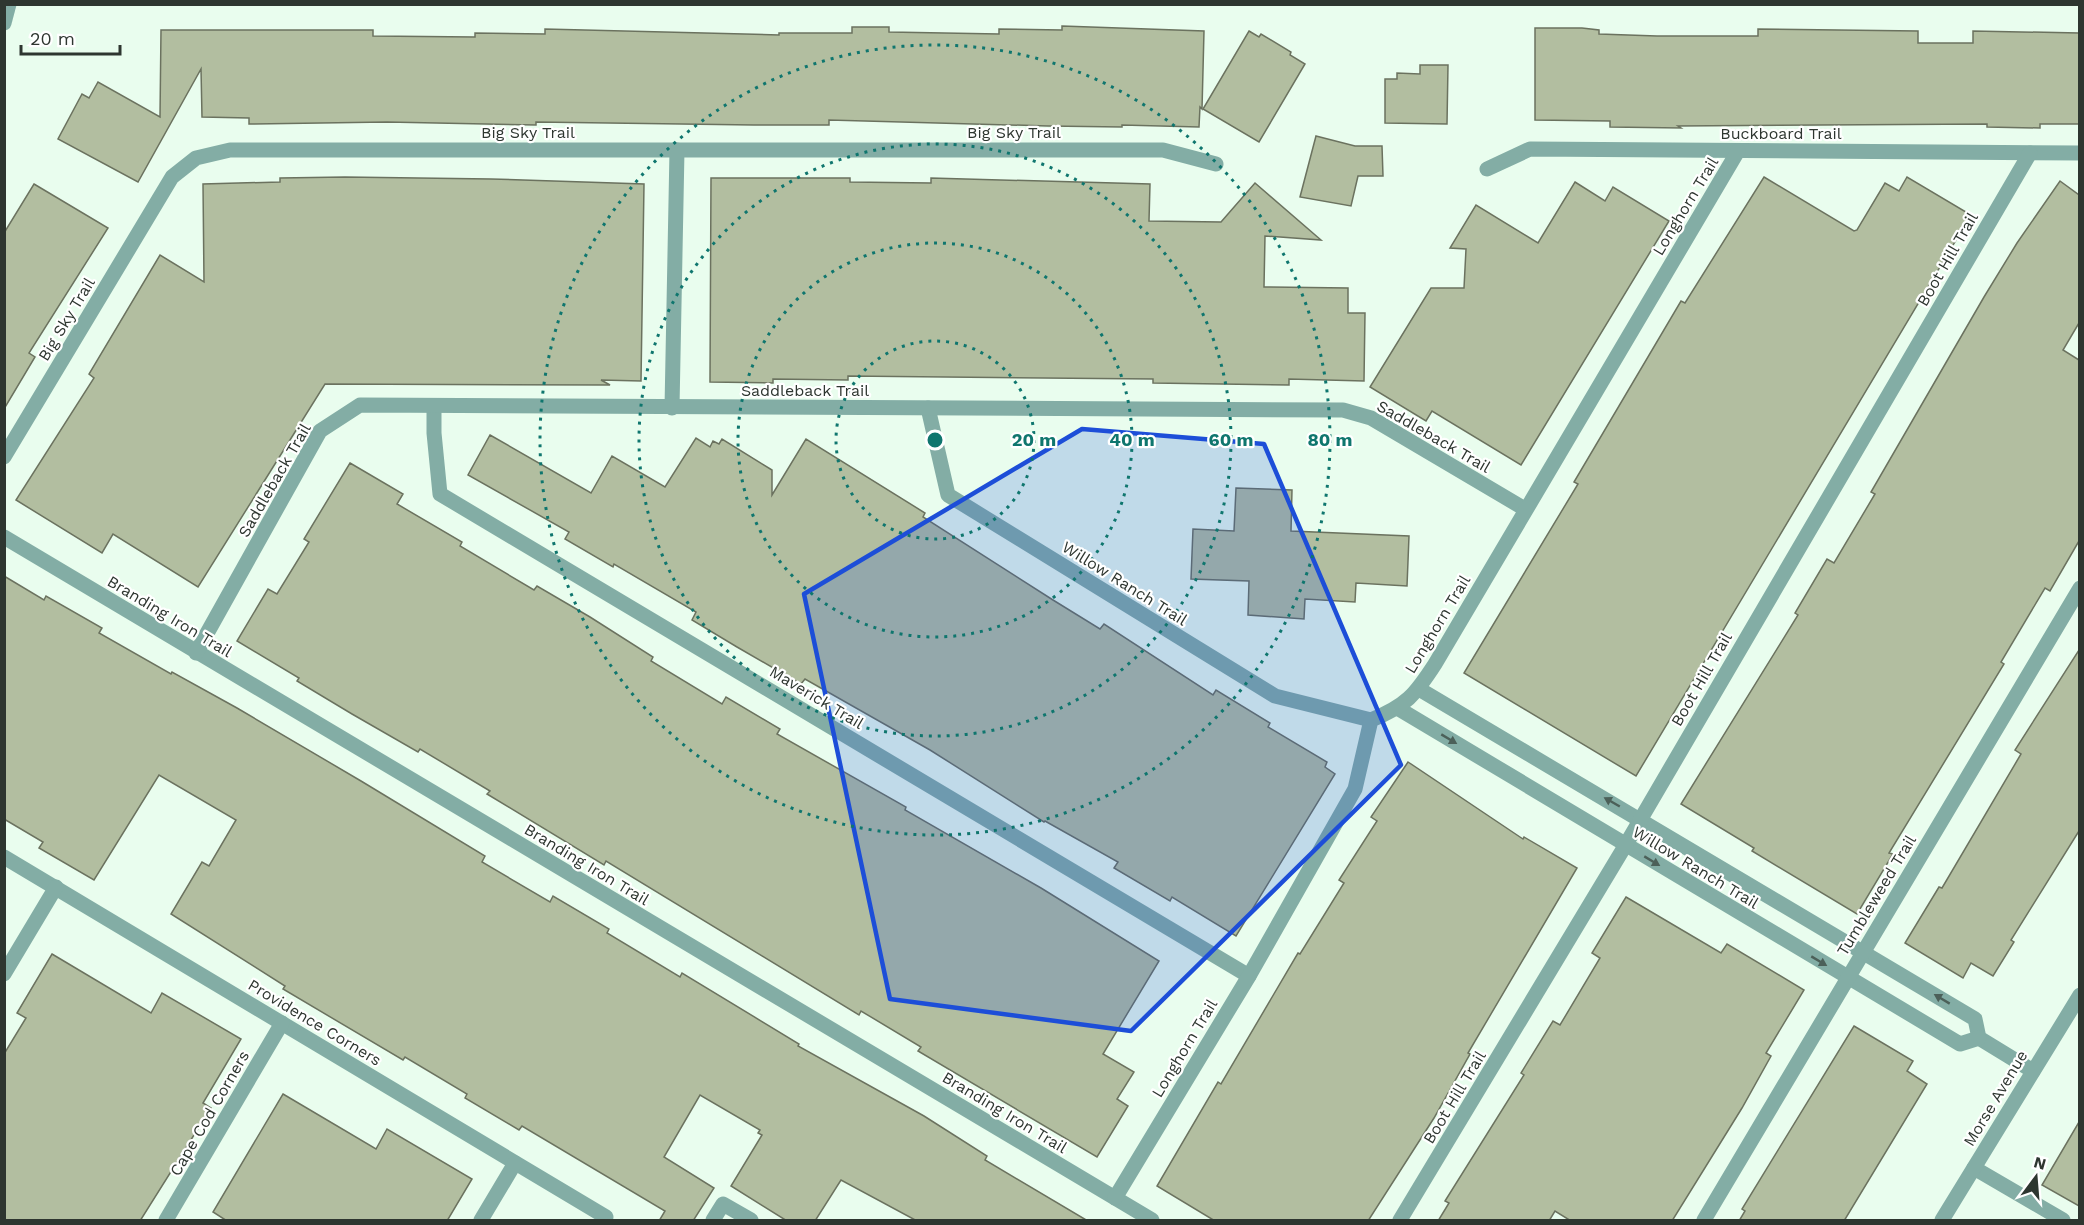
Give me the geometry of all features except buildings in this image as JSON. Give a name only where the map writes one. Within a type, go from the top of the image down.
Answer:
[{"type":"street","points":[[4,23],[9,4]]},
{"type":"street","name":"Buckboard Trail","points":[[1487,169],[1530,149],[2079,153]]},
{"type":"street","name":"Big Sky Trail","points":[[4,456],[172,177],[196,158],[230,150],[1163,150],[1216,164]]},
{"type":"street","points":[[672,408],[677,150]]},
{"type":"street","name":"Longhorn Trail","points":[[1115,1198],[1249,976],[1355,789],[1371,720],[1399,709],[1419,688],[1738,151]]},
{"type":"street","name":"Boot Hill Trail","points":[[1400,1221],[1641,819],[2030,153]]},
{"type":"street","name":"Saddleback Trail","points":[[196,653],[320,431],[360,405],[434,408],[1343,410],[1371,418],[1525,509]]},
{"type":"street","name":"Maverick Trail","points":[[434,408],[440,494],[1249,976]]},
{"type":"street","name":"Willow Ranch Trail","points":[[928,408],[948,495],[1275,696],[1371,720]]},
{"type":"street","name":"Branding Iron Trail","points":[[4,537],[1152,1221]]},
{"type":"street","name":"Tumbleweed Trail","points":[[1704,1221],[2079,588]]},
{"type":"street","name":"Willow Ranch Trail","points":[[1419,688],[1974,1019],[1979,1038],[2033,1071]]},
{"type":"street","name":"Willow Ranch Trail","points":[[1399,709],[1960,1044],[1979,1038]]},
{"type":"street","name":"Providence Corners","points":[[4,857],[606,1217]]},
{"type":"street","points":[[4,974],[56,887]]},
{"type":"street","name":"Morse Avenue","points":[[1942,1221],[2079,995]]},
{"type":"street","name":"Cape Cod Corners","points":[[166,1221],[282,1023]]},
{"type":"street","points":[[481,1221],[515,1163]]},
{"type":"street","points":[[1974,1168],[2063,1221]]},
{"type":"street","points":[[713,1221],[723,1204],[751,1221]]},
{"type":"highlighted area","points":[[1082,429],[1264,444],[1401,765],[1131,1031],[890,999],[804,594]]}]
